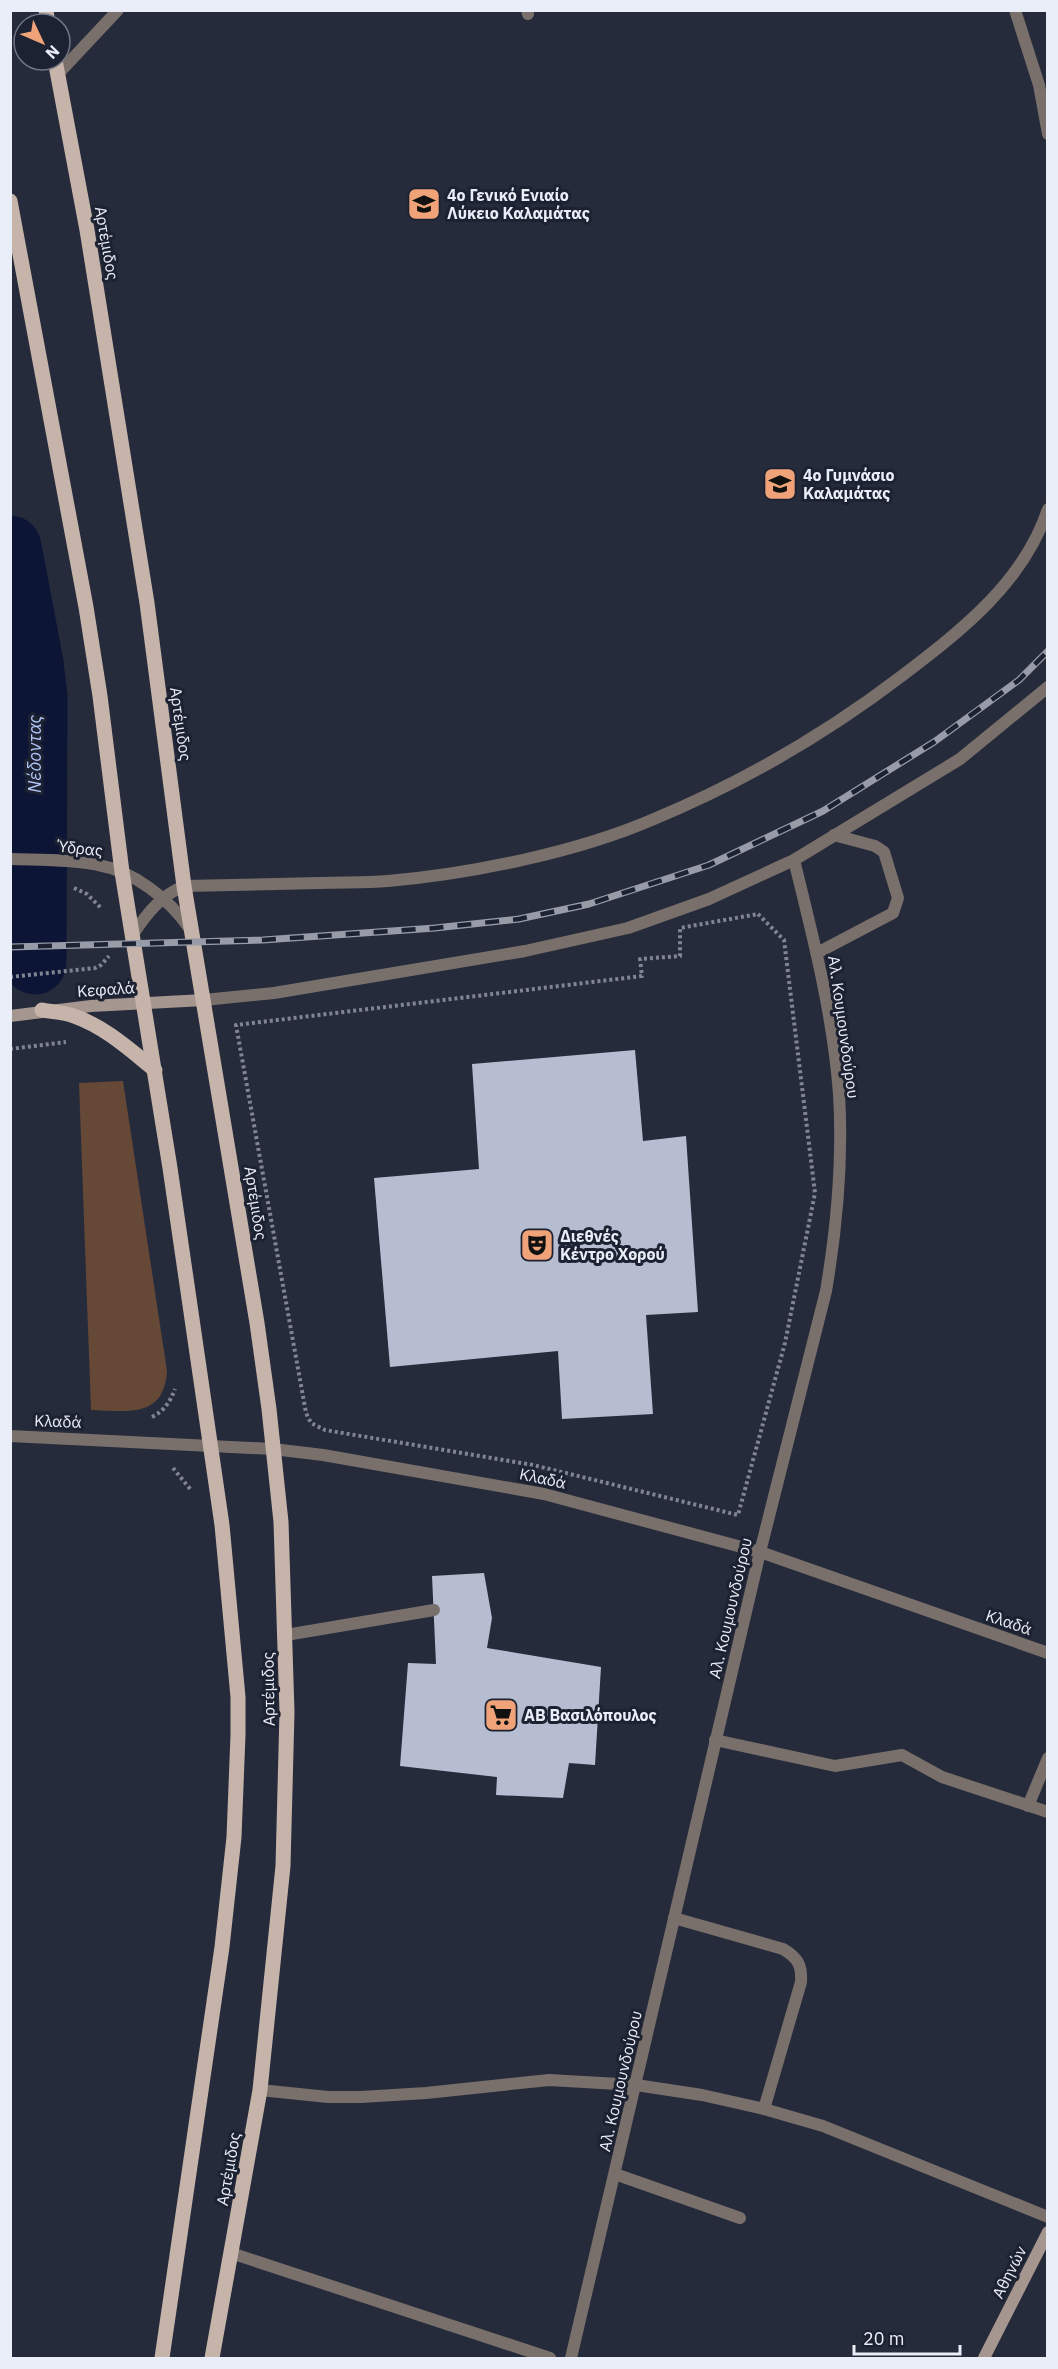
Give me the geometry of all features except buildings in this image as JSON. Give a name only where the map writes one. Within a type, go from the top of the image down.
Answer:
[{"type":"main road","name":"Αρτέμιδος","points":[[57,72],[89,241],[147,603],[184,885],[257,1323],[281,1522],[287,1712],[283,1866],[260,2090],[212,2358]]},
{"type":"main road","name":"Αρτέμιδος","points":[[10,201],[86,607],[110,768],[122,872],[134,933],[155,1070],[222,1525],[238,1697],[234,1836],[222,1947],[162,2358]]},
{"type":"main road","name":"Κεφαλά","points":[[10,1016],[42,1010],[204,1000]]},
{"type":"main road","points":[[42,1010],[71,1015],[94,1024],[109,1033],[155,1070]]},
{"type":"main road","name":"Αθηνών","points":[[984,2358],[1047,2232]]},
{"type":"street","points":[[72,52],[118,10]]},
{"type":"street","points":[[1015,10],[1039,85],[1047,134]]},
{"type":"street","points":[[134,933],[162,899],[184,885],[388,881],[469,870],[566,849],[652,820],[750,774],[861,707],[942,646],[997,596],[1039,535],[1047,509]]},
{"type":"street","points":[[204,1000],[274,993],[525,951],[628,928],[709,899],[794,860],[960,759],[1047,687]]},
{"type":"street","points":[[817,953],[893,913],[898,898],[884,852],[875,846],[834,835]]},
{"type":"street","name":"Ύδρας","points":[[10,858],[97,865],[122,872],[162,899],[184,920],[193,933]]},
{"type":"street","name":"Αλ. Κουμουνδούρου","points":[[571,2358],[715,1740],[825,1291],[838,1199],[839,1093],[832,1036],[817,953],[794,860]]},
{"type":"street","name":"Κλαδά","points":[[10,1436],[209,1444],[273,1449],[323,1455],[544,1494],[760,1552],[1047,1653]]},
{"type":"street","points":[[286,1635],[434,1610]]},
{"type":"street","points":[[715,1740],[835,1766],[902,1755],[942,1777],[1047,1812]]},
{"type":"street","points":[[1029,1806],[1047,1758]]},
{"type":"street","points":[[675,1918],[783,1949],[795,1957],[802,1968],[801,1982],[764,2109]]},
{"type":"street","points":[[260,2090],[317,2096],[360,2097],[426,2093],[549,2080],[636,2085],[702,2095],[764,2109],[823,2126],[1047,2217]]},
{"type":"street","points":[[615,2174],[740,2218]]},
{"type":"street","points":[[231,2253],[550,2358]]},
{"type":"path","points":[[758,914],[784,940],[815,1193],[785,1343],[738,1515],[533,1465],[325,1430],[311,1423],[306,1413],[236,1025],[642,976],[640,959],[680,956],[680,928],[758,914]]},
{"type":"path","points":[[10,977],[57,970],[85,969]]},
{"type":"path","points":[[10,1049],[76,1042]]},
{"type":"path","points":[[146,1419],[161,1412],[171,1400],[174,1382]]},
{"type":"path","points":[[164,1464],[173,1468],[191,1490],[193,1499]]},
{"type":"shaded area","points":[[123,1081],[167,1371],[159,1397],[151,1405],[130,1411],[91,1410],[79,1083]]},
{"type":"waterway","name":"Νέδoντας","points":[[10,547],[32,663],[36,697],[35,963]]},
{"type":"railway","points":[[10,947],[263,940],[435,928],[519,919],[589,904],[709,865],[823,811],[934,742],[1019,680],[1048,651]]},
{"type":"place","name":"4ο Γενικό Ενιαίο Λύκειο Καλαμάτας","points":[[424,204]]},
{"type":"place","name":"4ο Γυμνάσιο Καλαμάτας","points":[[780,484]]},
{"type":"place","name":"Διεθνές Κέντρο Χορού","points":[[537,1245]]},
{"type":"place","name":"ΑΒ Βασιλόπουλος","points":[[501,1715]]}]
